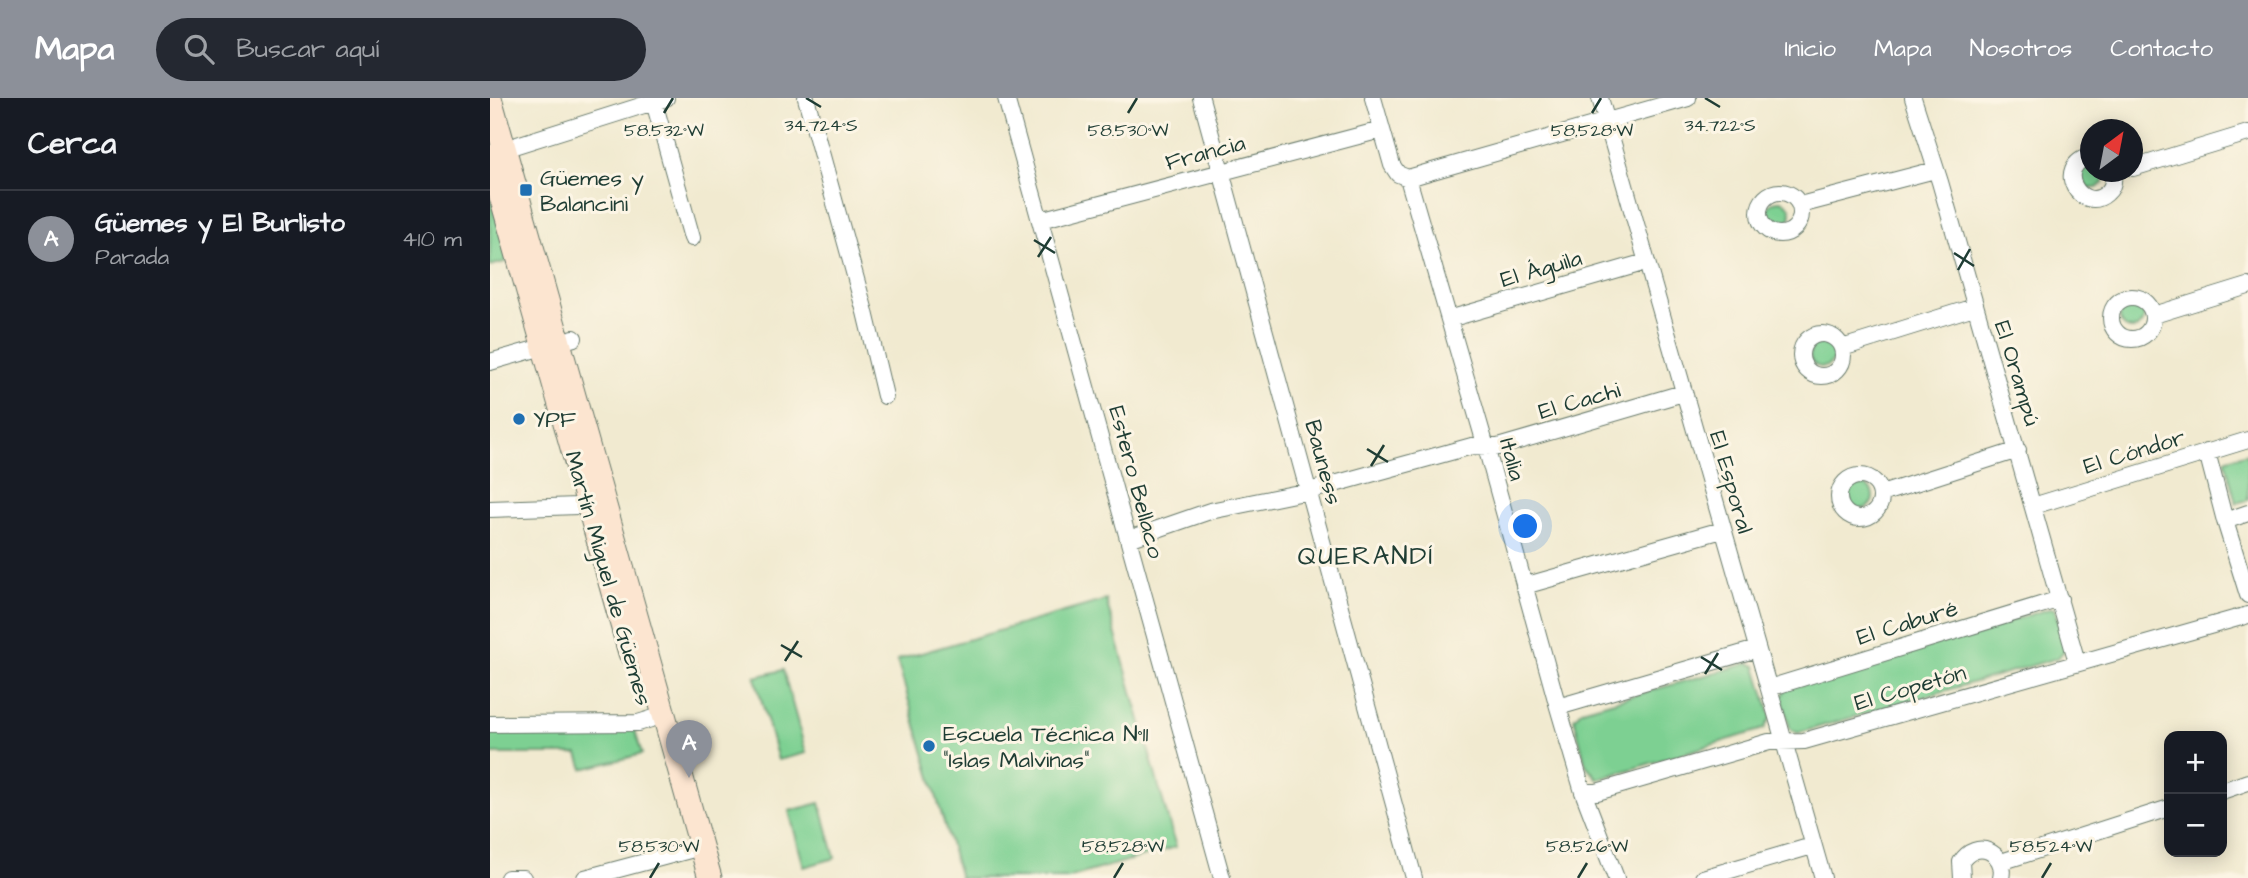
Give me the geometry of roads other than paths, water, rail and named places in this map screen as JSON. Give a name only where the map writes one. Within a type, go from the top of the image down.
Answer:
[{"type":"main road","name":"Martín Miguel de Güemes","points":[[491,108],[495,153],[559,342],[596,502],[693,849],[710,878]]},
{"type":"main road","name":"Martín Miguel de Güemes","points":[[693,849],[693,878]]},
{"type":"street","points":[[806,98],[865,312],[885,396]]},
{"type":"street","name":"Estero Bellaco","points":[[1006,98],[1222,878]]},
{"type":"street","name":"Bauness","points":[[1201,98],[1414,878]]},
{"type":"street","name":"Italia","points":[[1373,98],[1392,165],[1398,174],[1408,178],[1583,792],[1616,878]]},
{"type":"street","name":"El Esporal","points":[[1600,98],[1823,878]]},
{"type":"street","points":[[1408,178],[1688,98]]},
{"type":"street","name":"El Orampú","points":[[1913,98],[2018,450],[2077,662]]},
{"type":"street","points":[[495,153],[660,100],[692,238]]},
{"type":"street","name":"Francia","points":[[1040,220],[1381,130]]},
{"type":"street","points":[[2143,165],[2248,133]]},
{"type":"street","points":[[2080,161],[2073,169],[2072,183],[2080,195],[2087,198],[2101,197],[2111,188],[2113,182]]},
{"type":"street","points":[[1800,205],[1935,170]]},
{"type":"street","name":"El Águila","points":[[1449,318],[1646,262]]},
{"type":"street","points":[[2154,315],[2248,286]]},
{"type":"street","points":[[1842,348],[1974,307]]},
{"type":"street","points":[[490,362],[559,342]]},
{"type":"street","name":"El Cachi","points":[[1129,539],[1210,511],[1309,491],[1472,446],[1498,447],[1683,393]]},
{"type":"street","name":"El Cóndor","points":[[2033,506],[2248,440]]},
{"type":"street","points":[[1881,494],[2018,450]]},
{"type":"street","points":[[2207,452],[2248,596]]},
{"type":"street","points":[[490,509],[578,506],[596,502]]},
{"type":"street","points":[[2225,521],[2248,513]]},
{"type":"street","points":[[1524,586],[1722,530]]},
{"type":"street","name":"El Caburé","points":[[1769,688],[2060,599]]},
{"type":"street","name":"El Copetón","points":[[1583,792],[1597,792],[1769,742],[1804,741],[2248,615]]},
{"type":"street","points":[[1558,707],[1757,649]]},
{"type":"street","points":[[490,723],[638,723],[656,717]]},
{"type":"street","points":[[2227,789],[2248,782]]},
{"type":"street","points":[[1962,878],[1961,862],[1971,851],[1985,849],[1997,856],[2001,870],[2164,810]]},
{"type":"street","points":[[1703,878],[1812,846]]},
{"type":"street","points":[[585,878],[693,849]]},
{"type":"street","points":[[508,878],[523,878]]},
{"type":"place","name":"Güemes y Balancini","points":[[526,190]]},
{"type":"place","name":"YPF","points":[[519,419]]},
{"type":"place","name":"Escuela Técnica N°11 \"Islas Malvinas\"","points":[[929,746]]},
{"type":"place","name":"Güemes y El Burlisto","points":[[689,778]]},
{"type":"district","name":"QUERANDÍ","points":[[1366,555]]}]
